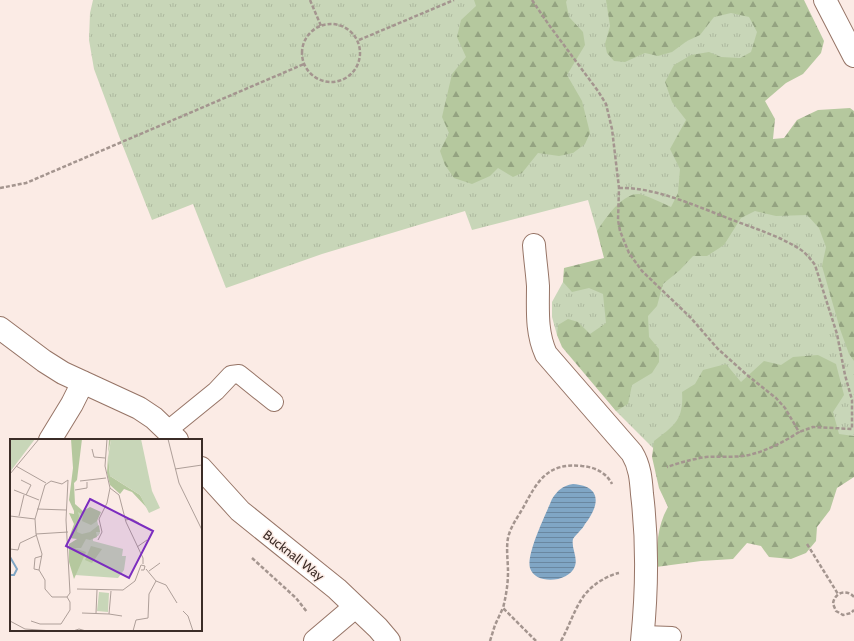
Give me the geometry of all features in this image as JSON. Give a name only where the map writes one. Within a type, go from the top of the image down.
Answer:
[{"type":"street","points":[[825,0],[854,56]]},
{"type":"street","points":[[534,245],[538,284],[538,324],[541,343],[546,354],[632,453],[637,461],[640,472],[646,518],[647,550],[643,638]]},
{"type":"street","points":[[0,328],[44,361],[63,373],[139,408],[154,418],[172,435]]},
{"type":"street","points":[[51,439],[72,404],[83,382]]},
{"type":"street","name":"Bucknall Way","points":[[202,469],[240,511],[318,572],[389,641]]},
{"type":"street","points":[[318,638],[355,607]]},
{"type":"lane","points":[[172,435],[231,375],[239,374],[274,402]]},
{"type":"lane","points":[[643,638],[672,636]]},
{"type":"path","points":[[310,0],[321,26]]},
{"type":"path","points":[[359,40],[454,0]]},
{"type":"path","points":[[532,0],[606,104],[619,188],[618,220],[620,231],[629,253],[642,271],[690,317],[718,349],[776,398],[785,408],[799,432]]},
{"type":"path","points":[[329,24],[347,28],[359,40],[359,61],[354,70],[346,78],[336,82],[319,78],[310,72],[304,64],[302,52],[308,35],[321,26],[329,24]]},
{"type":"path","points":[[0,188],[26,182],[304,64]]},
{"type":"path","points":[[619,188],[633,187],[648,190],[700,207],[778,237],[799,248],[808,256],[815,265],[819,275],[837,334],[845,375],[852,400],[853,429],[813,427],[799,432],[789,439],[762,451],[749,455],[736,457],[705,457],[640,472]]},
{"type":"path","points":[[490,641],[495,625],[503,608],[508,583],[508,537],[536,484],[542,478],[548,473],[562,466],[582,466],[593,468],[607,476],[614,489],[617,500],[643,496]]},
{"type":"path","points":[[807,544],[838,594]]},
{"type":"path","points":[[248,555],[296,598],[312,619],[318,638]]},
{"type":"path","points":[[561,641],[581,599],[593,585],[616,573],[646,573]]},
{"type":"path","points":[[854,597],[849,592],[842,592],[833,600],[834,608],[839,614],[843,615],[851,613],[854,610]]},
{"type":"path","points":[[503,608],[536,641]]},
{"type":"path","points":[[851,613],[854,618]]},
{"type":"green space","points":[[93,0],[754,0],[769,22],[758,54],[713,100],[808,198],[842,243],[854,326],[854,447],[660,455],[616,411],[557,335],[552,317],[552,302],[563,282],[616,264],[597,231],[588,200],[472,230],[465,211],[322,254],[226,288],[193,204],[152,220],[94,69],[89,40],[90,13]]},
{"type":"green space","points":[[474,0],[567,0],[566,2],[569,17],[583,32],[585,45],[567,75],[582,101],[590,133],[585,144],[573,153],[559,156],[538,153],[522,173],[513,177],[498,168],[490,176],[472,184],[454,178],[445,165],[440,151],[449,133],[442,117],[452,74],[466,57],[457,37],[461,20],[476,6]]},
{"type":"green space","points":[[606,0],[804,0],[824,41],[821,53],[803,74],[786,83],[765,101],[775,119],[773,139],[784,138],[797,120],[818,110],[850,108],[854,111],[854,361],[849,354],[840,329],[822,266],[826,247],[819,228],[807,215],[776,216],[755,211],[741,218],[724,245],[707,256],[693,256],[680,270],[663,284],[657,306],[648,316],[649,337],[659,349],[659,362],[652,373],[632,385],[628,404],[616,411],[562,347],[557,335],[558,325],[568,319],[578,322],[590,334],[606,323],[603,294],[589,288],[572,292],[563,282],[564,268],[604,258],[597,231],[620,202],[626,198],[639,194],[671,207],[678,193],[680,169],[670,149],[686,120],[672,102],[665,82],[674,65],[691,55],[709,52],[721,57],[740,58],[751,52],[757,32],[749,17],[731,13],[714,17],[700,35],[687,41],[672,52],[658,56],[645,53],[625,62],[614,61],[607,53],[605,44],[610,26]]},
{"type":"green space","points":[[818,355],[836,364],[844,395],[833,412],[839,434],[854,436],[854,477],[837,488],[830,510],[817,527],[816,541],[806,553],[791,559],[769,557],[761,546],[747,543],[733,559],[701,561],[656,567],[657,544],[660,529],[664,514],[668,507],[659,488],[652,457],[654,441],[672,426],[679,416],[682,402],[682,392],[695,384],[703,370],[726,364],[741,382],[764,361],[781,365],[793,357]]},
{"type":"water","points":[[573,484],[589,488],[596,498],[594,510],[573,539],[576,559],[575,566],[572,572],[559,579],[552,580],[538,577],[530,568],[531,553],[537,534],[554,496],[563,487]]}]
